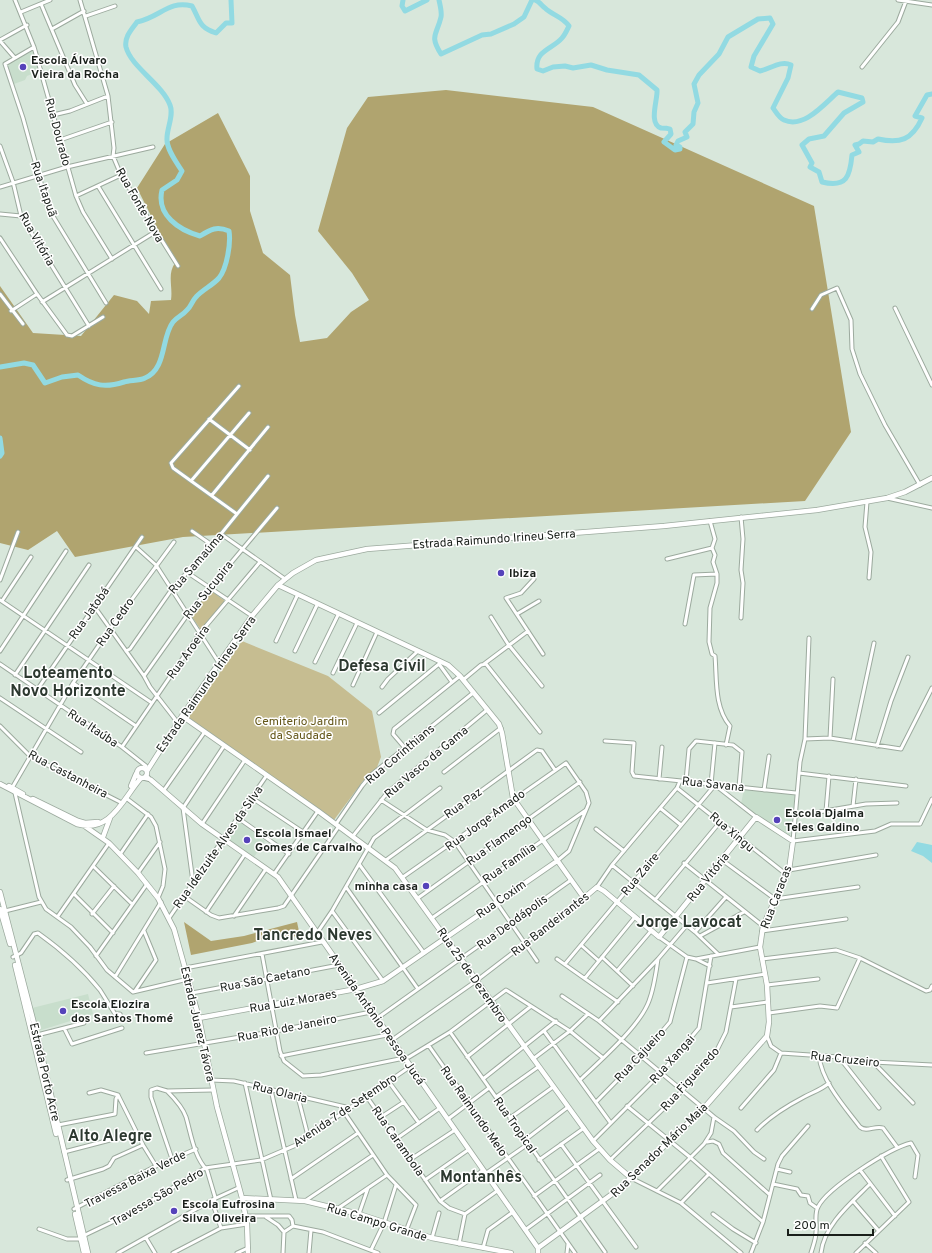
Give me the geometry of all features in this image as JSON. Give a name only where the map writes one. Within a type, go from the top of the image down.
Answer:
[{"type":"street","name":"Rua Dourado","points":[[15,0],[27,25],[34,47],[76,196],[83,212],[112,258]]},
{"type":"street","points":[[21,12],[50,0]]},
{"type":"street","name":"Rua Fonte Nova","points":[[80,0],[86,16],[108,96],[112,122],[114,148],[113,156],[121,175],[155,232],[178,266]]},
{"type":"street","points":[[898,0],[932,5]]},
{"type":"street","points":[[927,4],[929,0]]},
{"type":"street","points":[[862,67],[895,26],[906,1]]},
{"type":"street","points":[[41,4],[75,85],[87,104]]},
{"type":"street","points":[[86,16],[115,6]]},
{"type":"street","points":[[52,29],[84,11]]},
{"type":"street","points":[[27,25],[0,41],[14,58],[34,47]]},
{"type":"street","name":"Rua Itapuã","points":[[14,58],[5,64],[23,118],[50,214],[106,303]]},
{"type":"street","points":[[53,115],[108,96]]},
{"type":"street","points":[[60,140],[112,122]]},
{"type":"street","name":"Rua Vitória","points":[[0,146],[13,182],[21,216],[89,326]]},
{"type":"street","points":[[0,187],[67,167],[154,147]]},
{"type":"street","points":[[76,196],[121,175]]},
{"type":"street","points":[[98,186],[161,289]]},
{"type":"street","points":[[0,214],[21,216]]},
{"type":"street","points":[[42,302],[155,232]]},
{"type":"street","points":[[0,238],[36,294],[65,334],[72,336],[103,317]]},
{"type":"street","points":[[812,309],[821,295],[831,290],[838,289],[851,320],[852,349],[860,374],[887,430],[920,485]]},
{"type":"street","points":[[0,294],[23,324]]},
{"type":"street","points":[[12,311],[36,294]]},
{"type":"street","points":[[895,308],[932,385]]},
{"type":"street","points":[[237,514],[191,481],[171,465],[171,463],[239,386]]},
{"type":"street","points":[[191,481],[249,413]]},
{"type":"street","points":[[209,419],[250,450]]},
{"type":"street","points":[[212,496],[268,427]]},
{"type":"street","name":"Rua Samaúma","points":[[126,651],[130,649],[172,589],[212,545],[268,476]]},
{"type":"street","name":"Estrada Raimundo Irineu Serra","points":[[86,826],[96,825],[110,818],[118,811],[252,616],[278,585],[304,566],[316,560],[366,549],[710,521],[817,510],[887,498],[920,485],[932,478]]},
{"type":"street","points":[[887,498],[932,508]]},
{"type":"street","points":[[867,502],[865,527],[871,552],[869,578]]},
{"type":"street","name":"Rua Sucupira","points":[[144,676],[188,614],[241,549],[277,508]]},
{"type":"street","points":[[741,517],[743,539],[741,570],[743,583],[741,618]]},
{"type":"street","points":[[710,521],[715,539],[712,548],[715,555],[713,562],[717,574],[717,583],[710,608],[709,642],[712,654],[715,656],[717,691],[725,720],[730,726],[726,745]]},
{"type":"street","points":[[192,531],[212,545]]},
{"type":"street","points":[[0,580],[18,532]]},
{"type":"street","points":[[221,534],[285,579]]},
{"type":"street","name":"Rua Jatobá","points":[[38,690],[67,645],[142,537]]},
{"type":"street","name":"Rua Cedro","points":[[12,788],[73,683],[110,629],[174,542]]},
{"type":"street","points":[[136,546],[156,565],[220,663]]},
{"type":"street","points":[[668,559],[712,548]]},
{"type":"street","points":[[0,651],[66,550]]},
{"type":"street","points":[[31,557],[1,600],[152,703]]},
{"type":"street","name":"Rua Aroeira","points":[[122,747],[200,633],[260,562]]},
{"type":"street","points":[[15,675],[89,565]]},
{"type":"street","points":[[188,573],[252,616]]},
{"type":"street","points":[[685,624],[694,575],[717,574]]},
{"type":"street","points":[[534,579],[521,593],[506,598],[543,654]]},
{"type":"street","points":[[278,585],[297,596],[418,651],[451,668],[461,678],[501,728],[513,798],[527,820],[584,898]]},
{"type":"street","points":[[276,641],[297,596]]},
{"type":"street","points":[[516,614],[539,601]]},
{"type":"street","points":[[295,651],[317,605]]},
{"type":"street","points":[[94,606],[157,696],[178,723]]},
{"type":"street","points":[[315,662],[338,615]]},
{"type":"street","points":[[491,617],[508,644],[542,686]]},
{"type":"street","points":[[333,673],[357,623]]},
{"type":"street","points":[[406,748],[393,731],[452,682],[484,664],[508,644],[528,631]]},
{"type":"street","points":[[353,685],[377,632]]},
{"type":"street","name":"Rua Caracas","points":[[767,1036],[769,1013],[767,985],[760,947],[763,929],[775,899],[788,873],[793,841],[796,793],[805,739],[809,638]]},
{"type":"street","points":[[854,741],[874,643]]},
{"type":"street","points":[[382,687],[388,679],[418,651]]},
{"type":"street","points":[[877,746],[891,701],[908,657]]},
{"type":"street","points":[[439,663],[452,682]]},
{"type":"street","points":[[379,713],[439,663]]},
{"type":"street","name":"Rua Itaúba","points":[[0,664],[122,747],[145,771]]},
{"type":"street","points":[[484,664],[540,732]]},
{"type":"street","points":[[830,738],[833,679]]},
{"type":"street","points":[[73,683],[136,726]]},
{"type":"street","points":[[805,739],[830,738],[901,749],[932,688]]},
{"type":"street","name":"Rua Corinthians","points":[[206,912],[216,918],[284,906],[292,896],[366,781],[473,693]]},
{"type":"street","points":[[0,698],[80,752]]},
{"type":"street","name":"Rua Vasco da Gama","points":[[352,836],[387,793],[487,710]]},
{"type":"street","name":"Rua 25 de Dezembro","points":[[182,716],[204,733],[267,775],[386,860],[403,877],[460,959],[599,1149],[631,1178],[681,1203],[741,1253]]},
{"type":"street","name":"Rua Castanheira","points":[[0,726],[30,756],[120,802]]},
{"type":"street","points":[[444,772],[501,728]]},
{"type":"street","points":[[164,790],[204,733]]},
{"type":"street","name":"Rua Savana","points":[[605,741],[634,743],[632,772],[634,776],[796,793]]},
{"type":"street","points":[[686,781],[689,751],[697,741],[733,745],[742,752],[739,787]]},
{"type":"street","points":[[711,784],[715,743]]},
{"type":"street","points":[[193,882],[183,808],[224,746]]},
{"type":"street","points":[[659,779],[662,747]]},
{"type":"street","name":"Rua Paz","points":[[386,860],[508,770],[540,749],[555,770]]},
{"type":"street","points":[[764,790],[769,756]]},
{"type":"street","points":[[202,824],[245,760]]},
{"type":"street","name":"Rua Jorge Amado","points":[[403,877],[455,842],[513,798],[566,763],[580,782]]},
{"type":"street","points":[[0,783],[15,793],[54,811],[78,821],[92,823],[109,816],[120,802],[138,768],[145,771]]},
{"type":"street","points":[[136,774],[145,771]]},
{"type":"street","name":"Avenida Antônio Pessoa Jucá","points":[[145,771],[151,780],[202,824],[274,874],[292,896],[322,942],[513,1212],[538,1251]]},
{"type":"street","points":[[799,773],[906,786]]},
{"type":"street","name":"Rua Idelzuite Alves da Silva","points":[[169,918],[267,775]]},
{"type":"street","points":[[826,811],[829,776]]},
{"type":"street","points":[[854,806],[856,780]]},
{"type":"street","name":"Rua Bandeirantes","points":[[392,1040],[476,981],[597,887],[612,865],[677,788],[680,781]]},
{"type":"street","points":[[557,861],[569,851],[587,809],[588,798],[580,782]]},
{"type":"street","name":"Rua Flamengo","points":[[418,898],[580,782]]},
{"type":"street","points":[[0,783],[12,788],[77,824],[86,826]]},
{"type":"street","points":[[715,785],[756,817],[793,841],[875,831],[891,824],[920,824],[932,798]]},
{"type":"street","name":"Rua Zaire","points":[[565,964],[715,785]]},
{"type":"street","points":[[316,933],[332,910],[368,848],[379,834],[440,788]]},
{"type":"street","name":"Rua Xingu","points":[[677,788],[699,804],[739,838],[788,873]]},
{"type":"street","points":[[15,793],[41,902],[49,912],[58,916],[71,927],[115,977],[134,992]]},
{"type":"street","points":[[115,977],[144,931],[159,900],[163,886],[165,869],[154,820],[126,798]]},
{"type":"street","points":[[252,798],[303,832]]},
{"type":"street","points":[[381,800],[427,830],[445,835],[455,842],[537,961]]},
{"type":"street","points":[[795,816],[854,806],[897,803]]},
{"type":"street","points":[[660,808],[681,825]]},
{"type":"street","name":"Rua Família","points":[[432,918],[587,809]]},
{"type":"street","points":[[274,874],[318,811]]},
{"type":"street","points":[[121,853],[148,814]]},
{"type":"street","name":"Rua Vitória","points":[[659,936],[756,817]]},
{"type":"street","points":[[103,837],[110,818]]},
{"type":"street","points":[[238,818],[289,854]]},
{"type":"street","points":[[654,900],[720,822]]},
{"type":"street","name":"Estrada Juarez Távora","points":[[86,826],[103,837],[121,853],[147,884],[159,900],[169,918],[178,940],[191,993],[199,1018],[213,1090],[238,1188],[242,1198],[247,1224],[248,1251]]},
{"type":"street","points":[[596,829],[624,851]]},
{"type":"street","points":[[138,873],[160,842]]},
{"type":"street","points":[[58,916],[110,843]]},
{"type":"street","points":[[184,896],[206,912],[245,854]]},
{"type":"street","points":[[788,873],[876,855]]},
{"type":"street","points":[[722,860],[775,899],[858,887]]},
{"type":"street","name":"Rua Coxim","points":[[446,938],[557,861]]},
{"type":"street","points":[[684,863],[763,929],[846,919]]},
{"type":"street","points":[[359,864],[424,953]]},
{"type":"street","points":[[612,865],[687,925],[718,954]]},
{"type":"street","points":[[93,866],[132,904]]},
{"type":"street","points":[[234,916],[266,869]]},
{"type":"street","name":"Rua Deodápolis","points":[[376,1019],[571,880]]},
{"type":"street","points":[[96,956],[147,884]]},
{"type":"street","points":[[92,914],[114,886]]},
{"type":"street","points":[[346,887],[404,967],[418,989]]},
{"type":"street","points":[[597,887],[604,891],[651,931],[687,957],[696,959],[710,966]]},
{"type":"street","name":"Estrada Porto Acre","points":[[0,892],[2,911],[69,1180]]},
{"type":"street","points":[[74,894],[112,933]]},
{"type":"street","points":[[695,932],[726,897]]},
{"type":"street","points":[[2,911],[41,902]]},
{"type":"street","points":[[332,910],[383,981]]},
{"type":"street","points":[[700,936],[744,912]]},
{"type":"street","points":[[585,978],[635,917]]},
{"type":"street","points":[[599,1021],[658,959],[687,925]]},
{"type":"street","points":[[134,992],[156,960],[144,931]]},
{"type":"street","points":[[617,971],[651,931]]},
{"type":"street","points":[[14,956],[21,953],[34,934],[38,933],[51,943],[95,986],[115,1014],[120,1014],[122,1019]]},
{"type":"street","name":"Rua Luiz Moraes","points":[[199,1018],[356,989],[383,981],[446,938]]},
{"type":"street","points":[[185,968],[322,942]]},
{"type":"street","points":[[581,945],[599,961]]},
{"type":"street","points":[[696,959],[760,947]]},
{"type":"street","points":[[762,959],[836,950],[860,958],[925,990],[929,990],[932,986]]},
{"type":"street","points":[[262,954],[281,1056],[296,1072],[309,1077],[406,1059],[450,1032],[506,990],[530,1007],[556,1021],[603,1058]]},
{"type":"street","name":"Estrada Porto Acre","points":[[14,956],[37,1035],[56,1126],[64,1152],[75,1209],[82,1237],[88,1253]]},
{"type":"street","name":"Rua Xangai","points":[[593,1141],[610,1122],[661,1073],[699,1028],[711,956]]},
{"type":"street","points":[[602,957],[633,986]]},
{"type":"street","name":"Rua Cajueiro","points":[[597,1101],[641,1056],[670,1022],[687,957]]},
{"type":"street","points":[[769,1013],[805,1007],[820,1006],[838,1008],[860,958]]},
{"type":"street","points":[[557,959],[618,1002]]},
{"type":"street","points":[[581,1080],[621,1039],[646,1007],[652,993],[658,959]]},
{"type":"street","name":"Rua São Caetano","points":[[191,993],[339,965]]},
{"type":"street","points":[[707,983],[765,974]]},
{"type":"street","points":[[134,992],[188,979]]},
{"type":"street","name":"Rua Figueiredo","points":[[610,1160],[682,1091],[711,1058],[721,1044],[731,1007],[736,979]]},
{"type":"street","points":[[767,985],[818,979]]},
{"type":"street","points":[[562,996],[599,1021],[682,1091],[734,1131],[751,1149],[764,1159]]},
{"type":"street","points":[[731,1007],[768,1002]]},
{"type":"street","points":[[467,1057],[530,1007]]},
{"type":"street","name":"Rua Rio de Janeiro","points":[[146,1053],[276,1031],[371,1012]]},
{"type":"street","points":[[533,1059],[570,1031],[588,1014]]},
{"type":"street","points":[[483,1078],[556,1021]]},
{"type":"street","points":[[37,1035],[84,1023]]},
{"type":"street","points":[[64,1028],[72,1044],[122,1028]]},
{"type":"street","points":[[544,1031],[597,1101],[610,1122]]},
{"type":"street","name":"Rua Tropical","points":[[450,1032],[605,1252]]},
{"type":"street","points":[[281,1056],[388,1035]]},
{"type":"street","points":[[741,1108],[774,1070],[781,1053],[771,1046],[767,1036]]},
{"type":"street","name":"Rua Senador Mário Maia","points":[[538,1251],[580,1217],[602,1203],[631,1178],[704,1108],[767,1036]]},
{"type":"street","name":"Rua Raimundo Melo","points":[[429,1046],[559,1233],[575,1253]]},
{"type":"street","name":"Rua Cruzeiro","points":[[781,1053],[839,1056],[873,1062],[932,1065]]},
{"type":"street","points":[[819,1056],[822,1072],[860,1127],[865,1130],[878,1126],[883,1128],[897,1148]]},
{"type":"street","points":[[839,1056],[879,1108]]},
{"type":"street","points":[[873,1062],[913,1103]]},
{"type":"street","name":"Avenida 7 de Setembro","points":[[232,1164],[261,1160],[296,1145],[411,1066]]},
{"type":"street","points":[[496,1097],[538,1066]]},
{"type":"street","name":"Rua Olaria","points":[[211,1080],[228,1080],[245,1083],[298,1097],[350,1108]]},
{"type":"street","points":[[389,1082],[419,1123]]},
{"type":"street","points":[[245,1083],[271,1200]]},
{"type":"street","points":[[757,1130],[773,1116],[805,1097],[821,1090],[829,1083]]},
{"type":"street","points":[[510,1118],[553,1087]]},
{"type":"street","points":[[172,1159],[150,1094],[151,1090],[157,1088],[167,1091],[213,1090]]},
{"type":"street","points":[[448,1119],[489,1088]]},
{"type":"street","points":[[89,1093],[101,1090],[118,1095],[142,1145],[156,1166]]},
{"type":"street","points":[[271,1090],[296,1200]]},
{"type":"street","points":[[167,1091],[186,1117],[189,1132],[205,1168],[214,1196],[214,1207],[221,1228]]},
{"type":"street","points":[[56,1126],[115,1114],[116,1099],[118,1095]]},
{"type":"street","points":[[298,1097],[308,1136]]},
{"type":"street","name":"Rua Carambola","points":[[367,1097],[440,1200],[449,1208],[465,1214]]},
{"type":"street","points":[[381,1117],[404,1102]]},
{"type":"street","points":[[627,1106],[647,1124],[691,1158],[708,1175],[763,1222]]},
{"type":"street","points":[[525,1140],[568,1107]]},
{"type":"street","points":[[396,1139],[440,1108]]},
{"type":"street","points":[[344,1112],[387,1175],[416,1205],[406,1231]]},
{"type":"street","points":[[657,1191],[706,1142],[711,1133],[714,1117]]},
{"type":"street","points":[[751,1253],[763,1222],[772,1184],[782,1156],[808,1126]]},
{"type":"street","points":[[539,1160],[584,1128]]},
{"type":"street","points":[[411,1159],[455,1130]]},
{"type":"street","points":[[291,1179],[358,1133]]},
{"type":"street","points":[[711,1133],[713,1141]]},
{"type":"street","points":[[64,1152],[114,1140]]},
{"type":"street","points":[[706,1142],[713,1141],[719,1144],[725,1154],[770,1195]]},
{"type":"street","points":[[440,1200],[528,1144]]},
{"type":"street","points":[[561,1144],[602,1203],[636,1247]]},
{"type":"street","points":[[811,1253],[816,1234],[817,1208],[834,1190],[861,1170],[881,1156],[897,1148],[913,1144],[918,1155],[915,1177]]},
{"type":"street","points":[[69,1180],[109,1166],[114,1158],[142,1145]]},
{"type":"street","name":"Travessa Baixa Verde","points":[[75,1209],[156,1166],[196,1149]]},
{"type":"street","points":[[534,1196],[554,1180],[599,1149]]},
{"type":"street","points":[[425,1180],[468,1150]]},
{"type":"street","points":[[305,1201],[373,1155]]},
{"type":"street","points":[[856,1253],[878,1230],[885,1227],[894,1216],[905,1207],[908,1200],[896,1183],[881,1156]]},
{"type":"street","name":"Travessa São Pedro","points":[[82,1237],[131,1213],[205,1168],[232,1164]]},
{"type":"street","points":[[777,1169],[790,1172]]},
{"type":"street","points":[[861,1170],[894,1216]]},
{"type":"street","points":[[338,1209],[387,1175]]},
{"type":"street","points":[[525,1230],[600,1175]]},
{"type":"street","points":[[681,1203],[708,1175]]},
{"type":"street","points":[[772,1184],[797,1189],[801,1195],[808,1196],[810,1203],[817,1208]]},
{"type":"street","points":[[821,1253],[824,1240],[832,1226],[870,1184]]},
{"type":"street","points":[[371,1250],[384,1223],[396,1185]]},
{"type":"street","points":[[118,1253],[214,1199],[238,1188]]},
{"type":"street","points":[[359,1214],[368,1188]]},
{"type":"street","points":[[459,1244],[465,1214],[497,1191]]},
{"type":"street","name":"Rua Campo Grande","points":[[242,1198],[305,1201],[359,1214],[406,1231],[432,1238],[511,1253]]},
{"type":"street","points":[[854,1201],[878,1230]]},
{"type":"street","points":[[483,1248],[488,1230],[513,1212]]},
{"type":"street","points":[[432,1238],[439,1213]]},
{"type":"street","points":[[713,1214],[733,1230],[756,1243]]},
{"type":"street","points":[[246,1216],[266,1218],[289,1216],[292,1220],[293,1226]]},
{"type":"street","points":[[266,1218],[278,1225],[284,1232],[283,1253]]},
{"type":"street","points":[[173,1253],[221,1228],[247,1224]]},
{"type":"street","points":[[284,1232],[293,1226],[311,1230],[336,1236],[378,1253]]},
{"type":"street","points":[[39,1229],[67,1239],[82,1237]]},
{"type":"street","points":[[309,1253],[311,1230]]},
{"type":"street","name":"Estrada Porto Acre","points":[[82,1237],[84,1253]]},
{"type":"street","points":[[146,1238],[156,1253]]},
{"type":"street","points":[[865,1243],[876,1253]]},
{"type":"street","points":[[566,1253],[568,1244]]},
{"type":"street","points":[[237,1253],[248,1251]]},
{"type":"shaded area","name":"Escola Álvaro Vieira da Rocha","points":[[33,49],[39,71],[27,76],[25,80],[14,84],[7,63]]},
{"type":"shaded area","points":[[446,90],[593,107],[814,206],[851,432],[805,501],[183,537],[75,557],[57,531],[28,550],[0,543],[0,286],[33,333],[81,336],[114,295],[137,301],[149,314],[151,301],[171,300],[171,272],[175,263],[137,188],[165,144],[218,113],[250,176],[250,211],[263,253],[290,275],[300,342],[327,338],[351,312],[369,300],[352,273],[318,231],[347,128],[368,97]]},
{"type":"shaded area","name":"Escola Djalma Teles Galdino","points":[[744,789],[795,795],[790,835],[787,837],[741,804]]},
{"type":"shaded area","name":"Escola Ismael Gomes de Carvalho","points":[[239,822],[265,841],[254,857],[228,839]]},
{"type":"shaded area","points":[[184,922],[211,941],[244,936],[297,922],[300,936],[265,938],[252,943],[191,955]]},
{"type":"shaded area","name":"Escola Elozira dos Santos Thomé","points":[[88,994],[93,1014],[38,1031],[32,1008]]},
{"type":"green space","points":[[210,590],[225,601],[201,630],[190,614]]},
{"type":"green space","name":"Cemiterio Jardim da Saudade","points":[[242,641],[328,676],[372,711],[381,757],[376,770],[363,781],[334,820],[188,718]]},
{"type":"water","points":[[917,842],[932,845],[932,863],[923,856],[911,851]]},
{"type":"waterway","points":[[0,367],[24,363],[33,365],[45,383],[62,377],[78,375],[89,382],[100,385],[111,385],[145,378],[152,374],[157,368],[169,328],[173,322],[188,309],[198,294],[217,281],[222,274],[228,255],[229,231],[225,229],[211,230],[200,236],[184,230],[177,225],[171,220],[162,207],[162,190],[177,180],[182,171],[172,156],[167,142],[171,109],[166,97],[134,62],[126,47],[126,40],[137,22],[145,20],[177,5],[192,6],[203,26],[216,33],[226,23],[232,23],[231,0]]},
{"type":"waterway","points":[[403,0],[402,6],[405,11],[427,0]]},
{"type":"waterway","points":[[439,0],[441,15],[435,35],[435,43],[441,54],[482,35],[491,34],[514,24],[524,17],[532,0]]},
{"type":"waterway","points":[[535,0],[564,20],[569,26],[562,38],[545,50],[539,58],[537,69],[543,71],[553,67],[565,66],[573,68],[591,65],[607,70],[639,75],[657,90],[654,111],[655,122],[657,126],[661,128],[670,129],[671,134],[664,142],[675,150],[680,149],[680,147],[676,145],[678,141],[687,137],[685,132],[693,124],[694,112],[698,103],[694,84],[699,75],[719,54],[728,37],[758,19],[770,18],[773,24],[754,56],[751,67],[760,71],[779,64],[791,65],[788,78],[773,108],[781,118],[791,122],[806,118],[820,109],[838,92],[862,98],[863,102],[844,113],[824,136],[809,139],[802,145],[812,163],[810,167],[819,172],[822,182],[837,183],[846,179],[850,169],[852,155],[859,152],[855,145],[863,141],[873,142],[878,139],[893,141],[904,139],[909,136],[922,118],[915,116],[927,95],[932,94]]},
{"type":"waterway","points":[[0,438],[2,453],[0,456]]},
{"type":"place","name":"Escola Álvaro Vieira da Rocha","points":[[23,67]]},
{"type":"place","name":"Ibiza","points":[[501,573]]},
{"type":"place","name":"Escola Djalma Teles Galdino","points":[[777,820]]},
{"type":"place","name":"Escola Ismael Gomes de Carvalho","points":[[247,840]]},
{"type":"place","name":"minha casa","points":[[426,886]]},
{"type":"place","name":"Escola Elozira dos Santos Thomé","points":[[63,1011]]},
{"type":"place","name":"Escola Eufrosina Silva Oliveira","points":[[174,1211]]},
{"type":"district","name":"Defesa Civil","points":[[382,665]]},
{"type":"district","name":"Loteamento Novo Horizonte","points":[[68,681]]},
{"type":"district","name":"Jorge Lavocat","points":[[689,921]]},
{"type":"district","name":"Tancredo Neves","points":[[313,934]]},
{"type":"district","name":"Alto Alegre","points":[[110,1135]]},
{"type":"district","name":"Montanhês","points":[[481,1176]]}]
